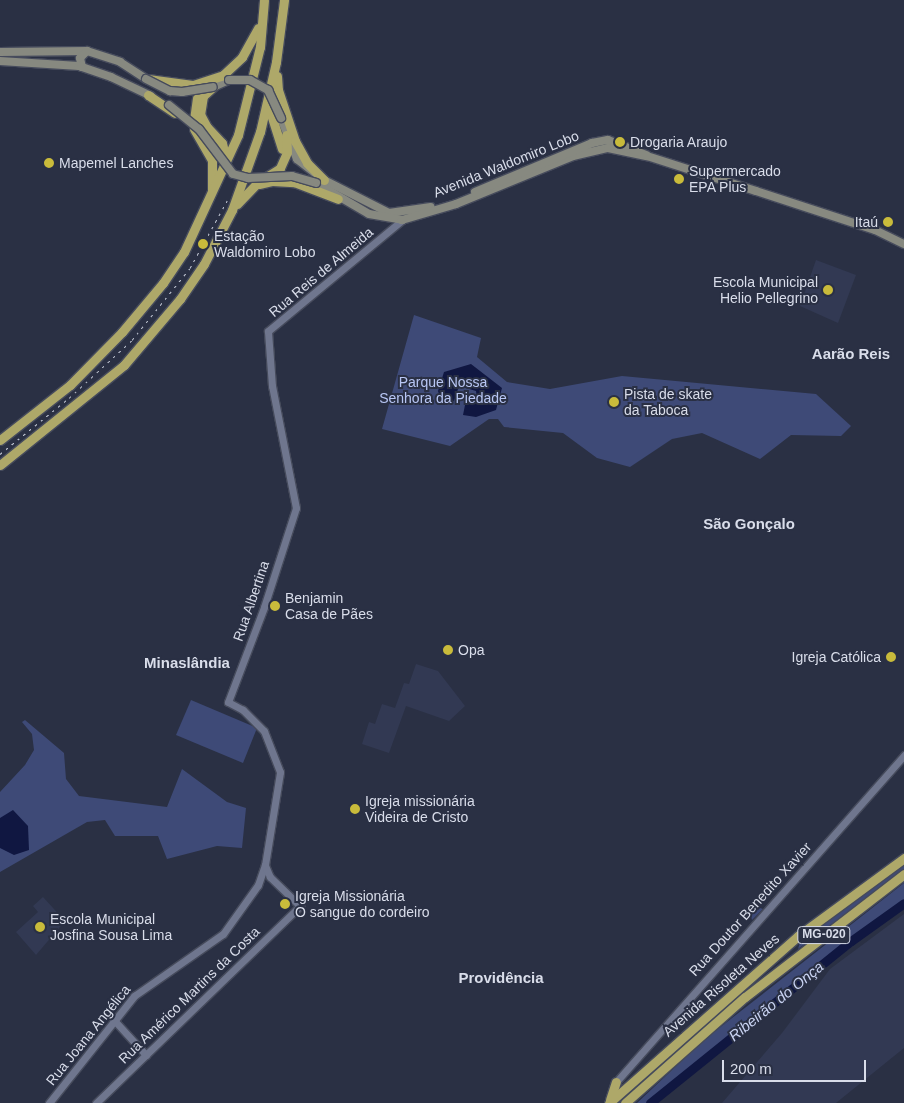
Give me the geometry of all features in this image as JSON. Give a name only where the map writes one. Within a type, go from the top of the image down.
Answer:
[{"type":"highway","points":[[0,465],[129,360],[185,292],[216,243],[246,177],[269,106],[284,0]]},
{"type":"highway","points":[[199,129],[194,120],[196,99],[203,89],[223,74],[249,47],[264,3]]},
{"type":"highway","points":[[0,440],[70,385],[122,332],[163,283],[184,252],[225,167],[248,102],[260,47],[264,3]]},
{"type":"highway","points":[[276,62],[278,90],[295,141],[307,163],[324,180]]},
{"type":"highway","points":[[146,79],[193,85],[223,74]]},
{"type":"highway","points":[[213,87],[203,96],[200,114],[226,150],[225,167]]},
{"type":"highway","points":[[148,95],[185,121],[202,140],[213,166],[209,202]]},
{"type":"highway","points":[[254,177],[271,169],[282,152],[269,106]]},
{"type":"highway","points":[[232,210],[252,187],[285,161],[286,135]]},
{"type":"highway","points":[[252,187],[272,181],[294,182],[338,199]]},
{"type":"highway","name":"Avenida Risoleta Neves","points":[[609,1103],[798,936],[904,858]]},
{"type":"highway","name":"Avenida Risoleta Neves","points":[[625,1103],[745,997],[904,874]]},
{"type":"highway","points":[[609,1103],[616,1082]]},
{"type":"main road","points":[[71,50],[75,58],[71,65]]},
{"type":"main road","points":[[82,67],[80,58],[86,51]]},
{"type":"main road","points":[[0,52],[86,51],[120,62],[146,79],[170,91],[182,92],[213,87],[229,80],[250,80],[260,84],[274,97],[286,135]]},
{"type":"main road","points":[[0,62],[82,67],[111,76],[148,95]]},
{"type":"main road","name":"Avenida Waldomiro Lobo","points":[[148,95],[169,105],[199,129],[227,169],[240,177],[298,178],[316,183],[338,199],[369,214],[393,220],[400,216],[456,204],[593,149],[608,148],[647,156],[875,230],[904,244]]},
{"type":"main road","name":"Avenida Waldomiro Lobo","points":[[286,135],[296,158],[324,180],[372,207],[400,216]]},
{"type":"street","name":"Rua Reis de Almeida","points":[[296,508],[272,386],[268,331],[389,231],[400,216]]},
{"type":"street","name":"Rua Reis de Almeida","points":[[389,231],[393,220]]},
{"type":"street","name":"Rua Albertina","points":[[228,702],[264,607],[296,508]]},
{"type":"street","name":"Rua Joana Angélica","points":[[49,1103],[113,1020],[134,996],[155,979],[223,934],[252,898],[262,876],[280,783],[277,756],[264,731],[243,710],[228,702]]},
{"type":"street","name":"Rua Doutor Benedito Xavier","points":[[616,1082],[653,1037],[904,755]]},
{"type":"street","points":[[262,876],[270,877],[266,861]]},
{"type":"street","name":"Rua Américo Martins da Costa","points":[[96,1103],[300,906],[270,877]]},
{"type":"street","points":[[113,1020],[146,1055]]},
{"type":"shaded area","name":"Escola Municipal Helio Pellegrino","points":[[816,260],[856,275],[838,323],[800,306]]},
{"type":"shaded area","points":[[471,364],[502,388],[496,410],[476,417],[463,415],[465,405],[477,398],[476,391],[459,386],[454,401],[441,400],[438,391],[444,372]]},
{"type":"shaded area","points":[[416,664],[438,671],[465,706],[449,721],[406,706],[389,753],[362,744],[369,722],[375,724],[382,704],[395,708],[404,683],[409,684]]},
{"type":"shaded area","points":[[13,810],[28,826],[29,850],[14,855],[0,848],[0,818]]},
{"type":"shaded area","name":"Escola Municipal Josfina Sousa Lima","points":[[43,897],[65,921],[36,955],[16,932],[38,912],[33,906]]},
{"type":"shaded area","points":[[904,914],[904,1048],[836,1103],[722,1103],[782,1033],[830,969]]},
{"type":"green space","name":"Parque Nossa Senhora da Piedade","points":[[414,315],[481,338],[477,357],[507,382],[550,389],[622,376],[816,394],[851,426],[841,436],[791,435],[760,459],[702,433],[672,439],[630,467],[597,458],[563,433],[504,427],[498,419],[489,419],[450,446],[382,429]]},
{"type":"green space","points":[[191,700],[257,728],[243,763],[176,735]]},
{"type":"green space","points":[[25,720],[64,753],[66,779],[79,796],[167,807],[182,769],[227,802],[246,808],[242,848],[217,846],[167,859],[158,836],[115,836],[105,820],[87,822],[0,872],[0,792],[25,765],[34,750],[32,734],[22,722]]},
{"type":"green space","points":[[904,864],[904,870],[798,949],[800,942]]},
{"type":"green space","points":[[904,883],[904,901],[820,963],[649,1103],[637,1103],[704,1040]]},
{"type":"green space","points":[[748,904],[763,909],[752,920]]},
{"type":"green space","points":[[794,946],[620,1103],[615,1103],[766,968]]},
{"type":"waterway","name":"Ribeirão do Onça","points":[[650,1103],[851,941],[904,903]]},
{"type":"railway","points":[[0,454],[69,398],[132,340],[190,268],[227,201]]},
{"type":"place","name":"Drogaria Araujo","points":[[620,142]]},
{"type":"place","name":"Mapemel Lanches","points":[[49,163]]},
{"type":"place","name":"Supermercado EPA Plus","points":[[679,179]]},
{"type":"place","name":"Itaú","points":[[888,222]]},
{"type":"place","name":"Estação Waldomiro Lobo","points":[[203,244]]},
{"type":"place","name":"Escola Municipal Helio Pellegrino","points":[[828,290]]},
{"type":"place","name":"Pista de skate da Taboca","points":[[614,402]]},
{"type":"place","name":"Benjamin Casa de Pães","points":[[275,606]]},
{"type":"place","name":"Opa","points":[[448,650]]},
{"type":"place","name":"Igreja Católica","points":[[891,657]]},
{"type":"place","name":"Igreja missionária Videira de Cristo","points":[[355,809]]},
{"type":"place","name":"Igreja Missionária O sangue do cordeiro","points":[[285,904]]},
{"type":"place","name":"Escola Municipal Josfina Sousa Lima","points":[[40,927]]},
{"type":"district","name":"Aarão Reis","points":[[851,354]]},
{"type":"district","name":"São Gonçalo","points":[[749,524]]},
{"type":"district","name":"Minaslândia","points":[[187,663]]},
{"type":"district","name":"Providência","points":[[501,978]]}]
